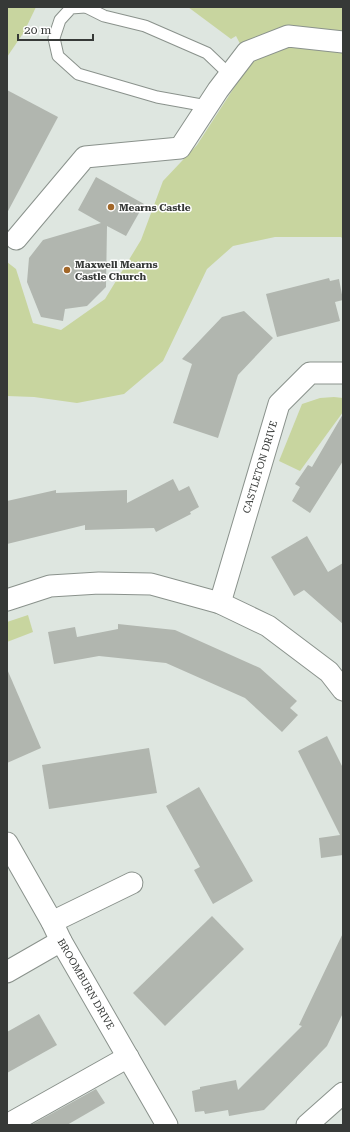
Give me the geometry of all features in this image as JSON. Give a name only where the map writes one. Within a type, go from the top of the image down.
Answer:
[{"type":"street","points":[[16,239],[85,157],[180,148],[247,52],[288,36],[343,42]]},
{"type":"street","name":"CASTLETON DRIVE","points":[[220,603],[279,404],[310,373],[343,373]]},
{"type":"street","points":[[7,600],[50,586],[98,582],[151,584],[220,603],[268,626],[329,672],[343,690]]},
{"type":"street","name":"BROOMBURN DRIVE","points":[[7,843],[52,922],[61,941],[167,1125]]},
{"type":"street","points":[[52,922],[132,883]]},
{"type":"street","points":[[7,972],[61,941]]},
{"type":"street","points":[[7,1125],[128,1057]]},
{"type":"street","points":[[307,1125],[343,1093]]},
{"type":"lane","points":[[208,106],[157,97],[78,74],[58,56],[54,38],[60,20],[71,8],[85,7],[104,16],[146,26],[207,53],[230,75]]},
{"type":"green space","points":[[7,7],[36,7],[24,32],[7,57]]},
{"type":"green space","points":[[188,7],[343,7],[343,239],[341,237],[275,237],[233,246],[207,269],[163,361],[124,394],[77,403],[34,397],[7,396],[7,262],[16,269],[33,323],[61,330],[105,299],[141,240],[163,181],[197,145],[250,63],[236,36],[231,39]]},
{"type":"green space","points":[[320,398],[343,398],[343,412],[300,471],[279,461],[302,404]]},
{"type":"green space","points":[[28,615],[33,632],[7,642],[7,622]]},
{"type":"building","points":[[7,90],[58,117],[7,213]]},
{"type":"building","name":"Maxwell Mearns Castle Church","points":[[96,177],[144,204],[126,236],[107,226],[106,287],[87,306],[65,309],[63,321],[41,317],[27,282],[29,258],[43,240],[101,223],[78,210]]},
{"type":"building","points":[[329,278],[330,281],[339,279],[343,300],[335,302],[340,321],[277,337],[266,294]]},
{"type":"building","points":[[244,311],[273,338],[238,375],[218,438],[173,423],[192,364],[182,359],[222,317]]},
{"type":"building","points":[[343,414],[343,461],[310,513],[292,501],[300,487],[295,484],[308,465],[312,467]]},
{"type":"building","points":[[173,479],[179,491],[189,486],[199,507],[190,512],[191,514],[156,532],[154,528],[85,530],[85,525],[7,544],[7,501],[56,490],[56,493],[127,490],[127,503]]},
{"type":"building","points":[[307,536],[328,572],[343,563],[343,624],[304,590],[294,596],[271,557]]},
{"type":"building","points":[[118,624],[175,630],[260,668],[297,701],[290,708],[298,715],[282,732],[245,698],[166,663],[99,656],[54,664],[48,632],[75,627],[77,637],[118,629]]},
{"type":"building","points":[[7,669],[41,748],[7,763]]},
{"type":"building","points":[[327,736],[343,768],[343,855],[321,858],[319,838],[340,835],[298,751]]},
{"type":"building","points":[[149,748],[157,793],[49,809],[42,765]]},
{"type":"building","points":[[199,787],[253,881],[213,904],[194,870],[200,867],[166,806]]},
{"type":"building","points":[[212,916],[244,949],[165,1026],[133,993]]},
{"type":"building","points":[[343,933],[343,1013],[327,1046],[264,1110],[229,1116],[228,1110],[205,1114],[204,1111],[195,1112],[192,1091],[200,1089],[200,1087],[236,1080],[238,1090],[302,1026],[299,1025]]},
{"type":"building","points":[[39,1014],[57,1045],[7,1073],[7,1032]]},
{"type":"building","points":[[96,1089],[105,1103],[67,1125],[31,1125]]},
{"type":"place","name":"Mearns Castle","points":[[111,207]]},
{"type":"place","name":"Maxwell Mearns Castle Church","points":[[67,270]]}]
